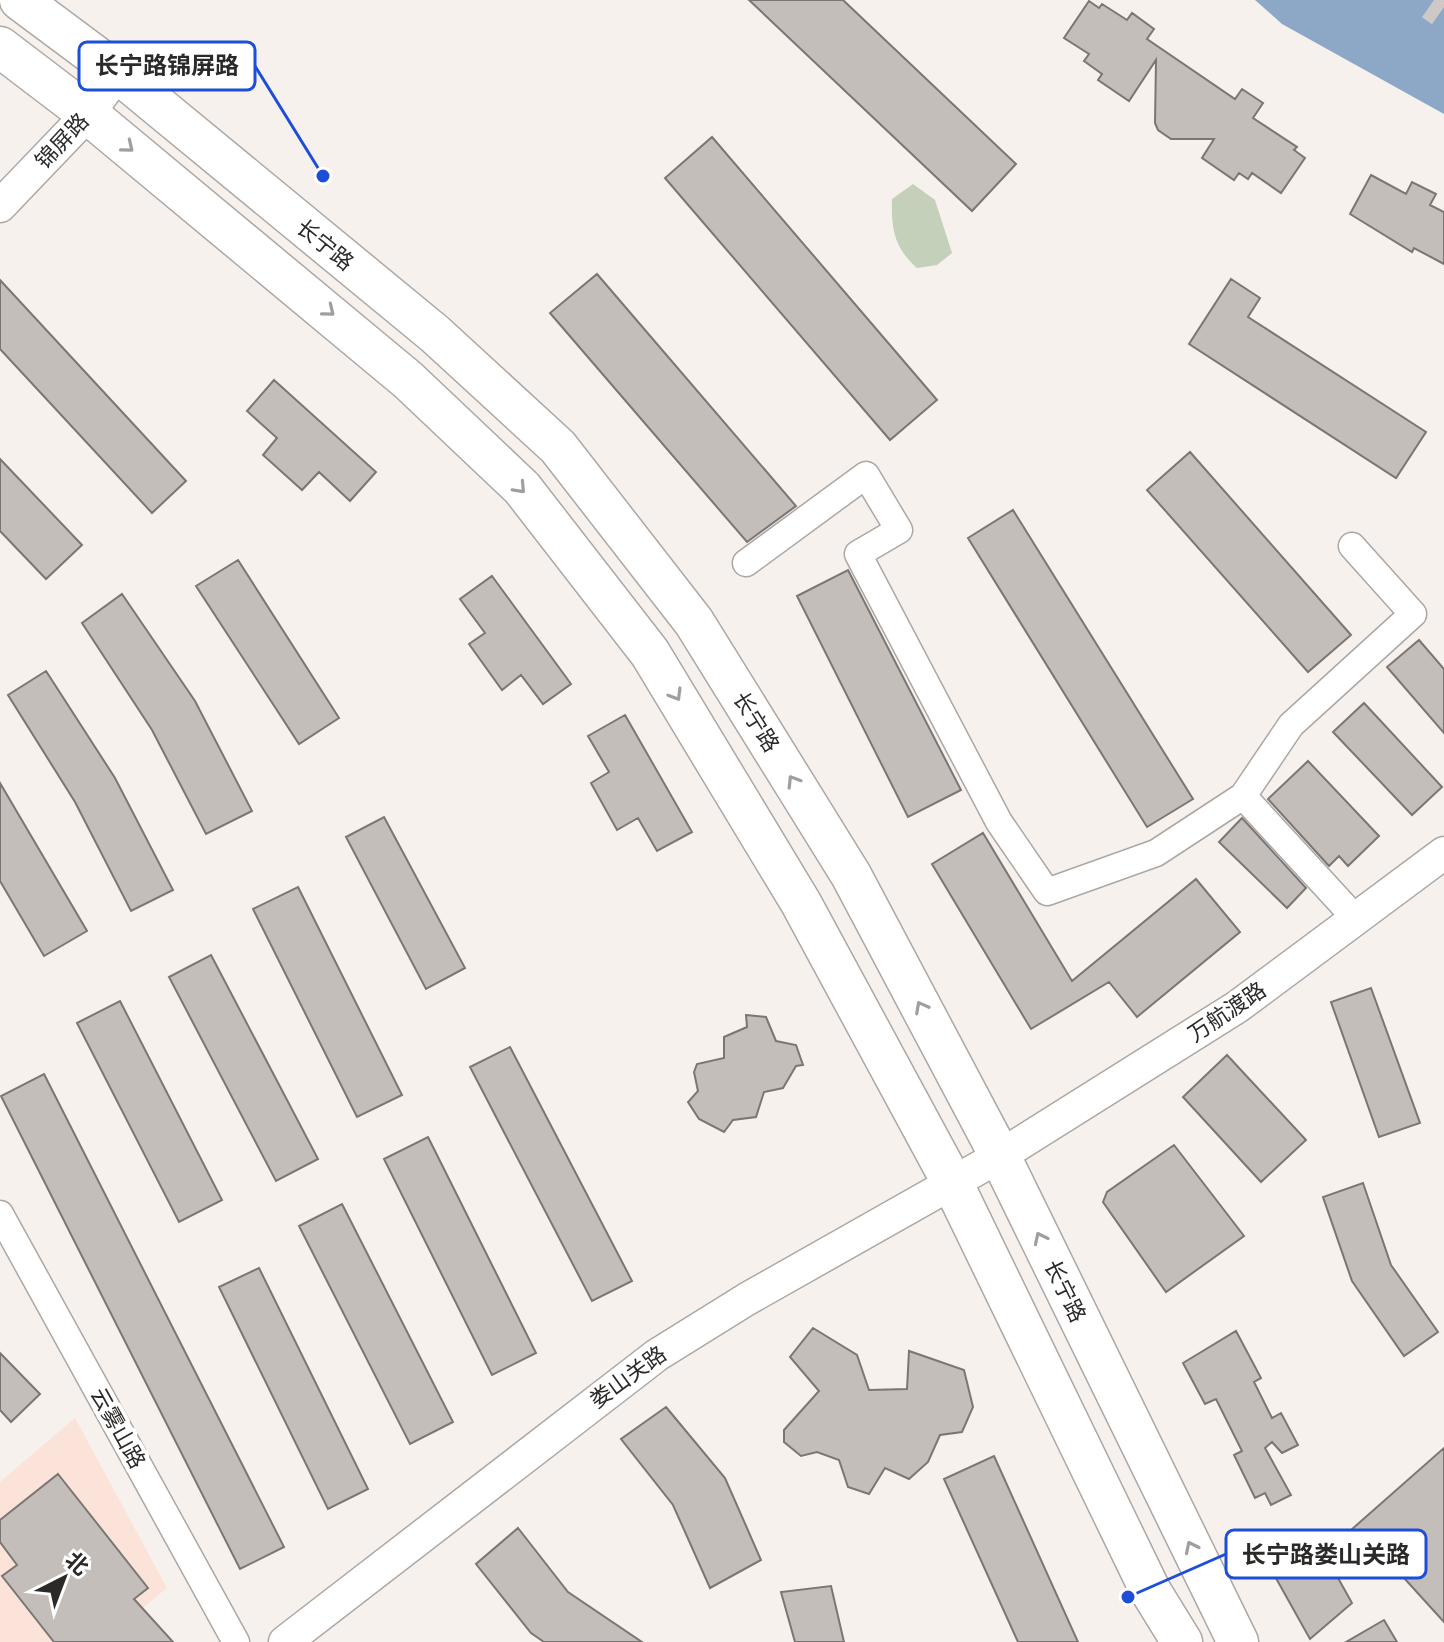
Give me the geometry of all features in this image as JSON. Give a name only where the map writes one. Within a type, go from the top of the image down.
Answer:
[{"type":"main road","name":"长宁路","points":[[20,0],[118,73],[435,334],[558,447],[703,635],[851,875],[1000,1156],[1238,1642]]},
{"type":"main road","points":[[0,47],[88,114],[346,325],[522,488],[650,653],[801,903],[953,1184],[1150,1590],[1182,1642]]},
{"type":"street","name":"锦屏路","points":[[0,206],[88,114],[118,73]]},
{"type":"street","points":[[746,563],[866,475],[899,530],[858,554],[999,822],[1047,892],[1156,853],[1243,796],[1291,725],[1413,614],[1352,546]]},
{"type":"street","points":[[1243,796],[1357,920]]},
{"type":"street","name":"万航渡路","points":[[1000,1156],[1237,1007],[1444,853]]},
{"type":"street","name":"娄山关路","points":[[285,1642],[657,1355],[747,1299],[1000,1156]]},
{"type":"street","name":"云雾山路","points":[[0,1214],[236,1642]]},
{"type":"shaded area","points":[[75,1418],[167,1588],[101,1642],[0,1642],[0,1482]]},
{"type":"green space","points":[[913,184],[935,200],[952,253],[937,265],[917,268],[903,253],[896,237],[892,199]]},
{"type":"water","points":[[1255,0],[1444,0],[1444,114],[1282,24]]},
{"type":"building","points":[[749,0],[843,0],[1016,164],[972,211]]},
{"type":"building","points":[[1089,1],[1099,8],[1102,4],[1127,20],[1132,13],[1154,29],[1147,39],[1235,99],[1242,89],[1263,103],[1253,118],[1297,147],[1294,150],[1305,158],[1281,193],[1252,173],[1248,179],[1239,173],[1234,180],[1202,158],[1214,139],[1171,139],[1158,130],[1155,123],[1156,60],[1129,101],[1098,80],[1102,74],[1084,61],[1089,54],[1064,38]]},
{"type":"building","points":[[712,137],[937,400],[890,440],[665,178]]},
{"type":"building","points":[[1371,175],[1406,194],[1412,182],[1436,194],[1430,205],[1444,212],[1444,264],[1414,248],[1412,252],[1350,214]]},
{"type":"building","points":[[597,274],[796,506],[747,542],[550,313]]},
{"type":"building","points":[[1231,279],[1260,298],[1248,317],[1426,432],[1396,478],[1189,344]]},
{"type":"building","points":[[0,280],[186,481],[152,513],[0,349]]},
{"type":"building","points":[[274,380],[376,472],[350,501],[319,472],[302,490],[263,455],[277,438],[247,411]]},
{"type":"building","points":[[1190,452],[1351,635],[1308,672],[1147,490]]},
{"type":"building","points":[[0,459],[82,545],[46,579],[0,531]]},
{"type":"building","points":[[1013,510],[1193,799],[1147,827],[968,538]]},
{"type":"building","points":[[238,560],[339,718],[299,744],[196,586]]},
{"type":"building","points":[[848,570],[961,790],[908,817],[797,596]]},
{"type":"building","points":[[492,576],[571,684],[543,704],[521,675],[502,690],[469,644],[485,633],[460,599]]},
{"type":"building","points":[[122,594],[195,701],[252,811],[206,834],[152,730],[82,623]]},
{"type":"building","points":[[1419,640],[1444,669],[1444,733],[1387,667]]},
{"type":"building","points":[[46,671],[115,778],[173,890],[131,911],[75,802],[8,695]]},
{"type":"building","points":[[1364,703],[1442,787],[1412,815],[1333,732]]},
{"type":"building","points":[[625,715],[692,832],[657,851],[638,818],[617,830],[591,783],[609,772],[588,736]]},
{"type":"building","points":[[1308,761],[1379,836],[1348,866],[1339,856],[1329,866],[1268,799]]},
{"type":"building","points":[[0,783],[87,931],[44,956],[0,881]]},
{"type":"building","points":[[384,817],[465,968],[426,989],[346,837]]},
{"type":"building","points":[[1242,818],[1306,888],[1287,908],[1219,842]]},
{"type":"building","points":[[983,833],[1072,981],[1196,879],[1240,932],[1137,1017],[1109,982],[1031,1029],[932,864]]},
{"type":"building","points":[[298,887],[402,1095],[357,1117],[253,909]]},
{"type":"building","points":[[211,955],[318,1159],[276,1181],[169,977]]},
{"type":"building","points":[[1371,988],[1420,1123],[1379,1137],[1331,1002]]},
{"type":"building","points":[[120,1001],[222,1200],[179,1222],[77,1023]]},
{"type":"building","points":[[746,1015],[766,1017],[776,1041],[796,1045],[803,1065],[796,1066],[783,1088],[764,1092],[756,1117],[733,1120],[724,1132],[699,1119],[688,1102],[698,1091],[694,1072],[697,1064],[724,1058],[724,1037],[747,1027]]},
{"type":"building","points":[[510,1047],[632,1281],[592,1301],[470,1067]]},
{"type":"building","points":[[1227,1055],[1306,1140],[1261,1182],[1183,1097]]},
{"type":"building","points":[[44,1074],[284,1547],[240,1569],[1,1096]]},
{"type":"building","points":[[428,1137],[536,1353],[492,1375],[384,1159]]},
{"type":"building","points":[[1174,1145],[1244,1236],[1166,1292],[1103,1202],[1107,1192]]},
{"type":"building","points":[[1363,1183],[1391,1265],[1438,1332],[1404,1356],[1352,1281],[1323,1197]]},
{"type":"building","points":[[342,1204],[453,1422],[410,1444],[299,1226]]},
{"type":"building","points":[[259,1268],[368,1489],[328,1509],[219,1287]]},
{"type":"building","points":[[813,1328],[857,1355],[869,1390],[907,1389],[909,1351],[964,1370],[973,1407],[962,1432],[940,1435],[928,1462],[909,1479],[885,1468],[869,1494],[848,1487],[839,1460],[817,1452],[801,1456],[784,1442],[784,1430],[819,1391],[790,1357]]},
{"type":"building","points":[[1236,1331],[1261,1378],[1254,1382],[1272,1418],[1281,1413],[1298,1445],[1282,1453],[1272,1442],[1265,1448],[1291,1495],[1271,1505],[1265,1493],[1255,1498],[1234,1455],[1242,1451],[1216,1399],[1205,1404],[1183,1363]]},
{"type":"building","points":[[0,1353],[40,1394],[11,1422],[0,1410]]},
{"type":"building","points":[[666,1407],[725,1478],[761,1560],[710,1588],[673,1505],[621,1439]]},
{"type":"building","points":[[1444,1448],[1444,1622],[1394,1567],[1388,1572],[1351,1530]]},
{"type":"building","points":[[994,1456],[1078,1642],[1018,1642],[944,1479]]},
{"type":"building","points":[[58,1474],[148,1588],[134,1599],[173,1642],[54,1642],[2,1576],[17,1565],[0,1542],[0,1520]]},
{"type":"building","points":[[518,1528],[568,1592],[642,1642],[544,1642],[531,1633],[476,1564]]},
{"type":"building","points":[[1319,1544],[1352,1603],[1310,1639],[1272,1571]]},
{"type":"building","points":[[831,1586],[844,1642],[795,1642],[781,1592]]},
{"type":"building","points":[[1384,1620],[1397,1642],[1346,1642]]},
{"type":"tunnel","points":[[1434,0],[1444,7]]},
{"type":"place","name":"长宁路锦屏路","points":[[323,176]]},
{"type":"place","name":"长宁路娄山关路","points":[[1128,1597]]}]
